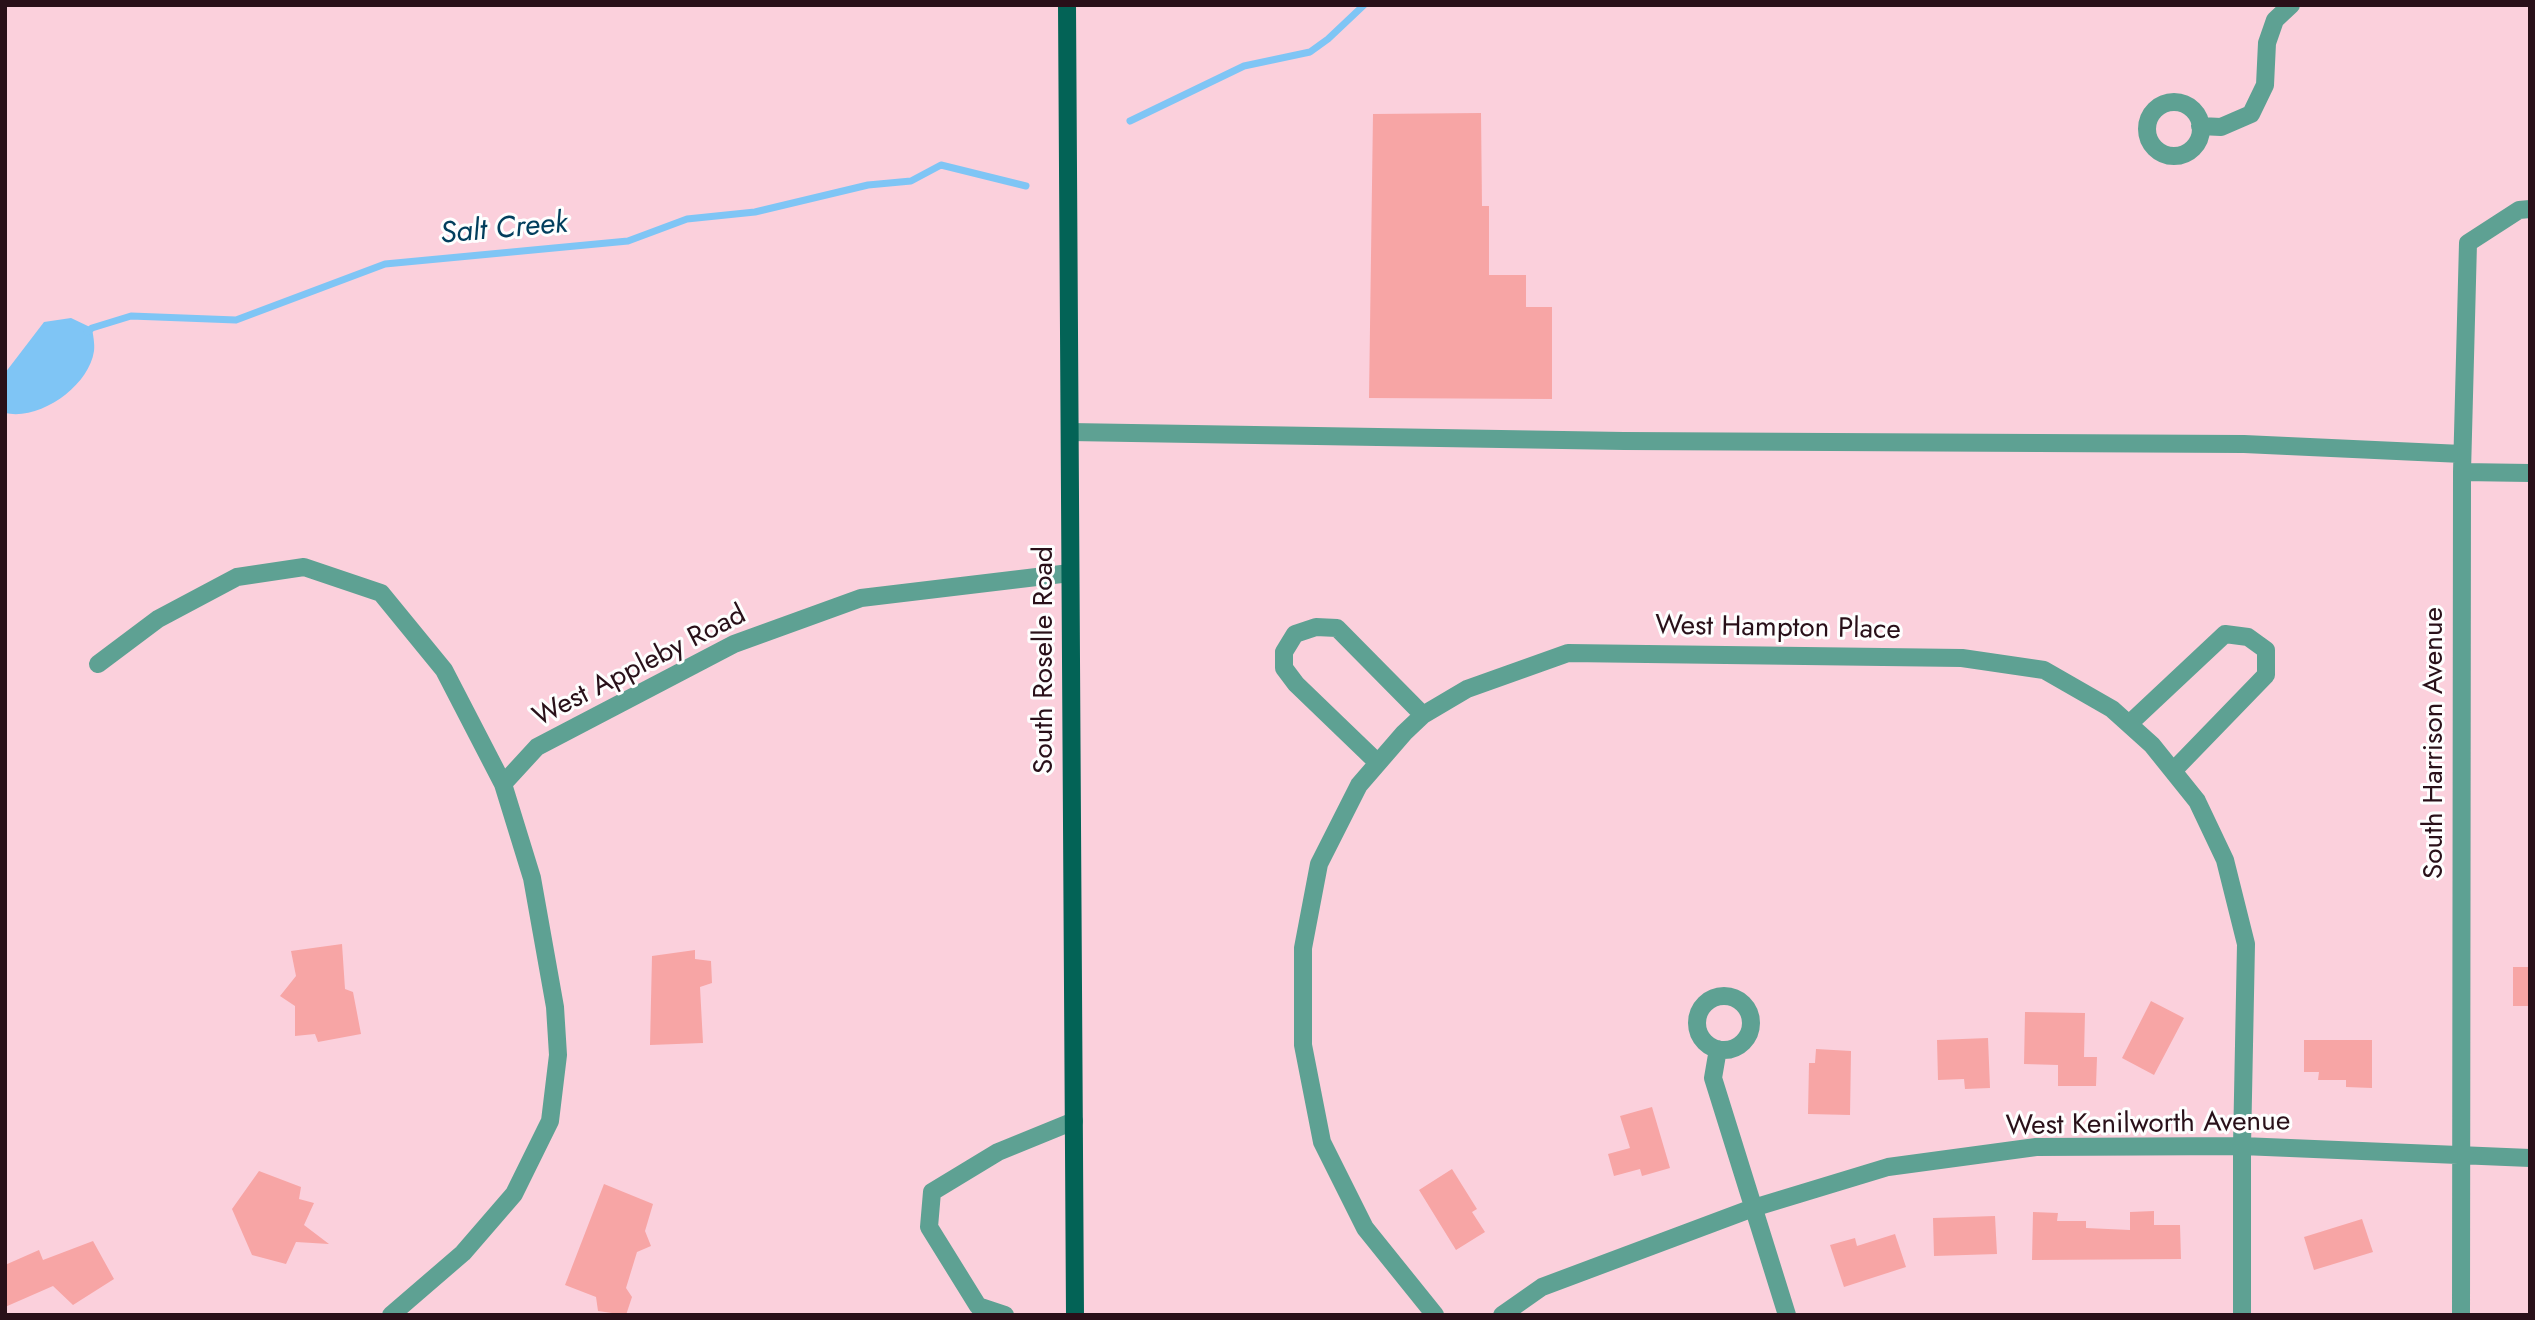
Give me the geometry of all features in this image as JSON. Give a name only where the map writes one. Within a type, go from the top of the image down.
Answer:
[{"type":"main road","name":"South Roselle Road","points":[[1067,5],[1075,1315]]},
{"type":"street","points":[[2200,126],[2221,127],[2251,114],[2264,85],[2267,43],[2274,20],[2291,5]]},
{"type":"street","name":"South Harrison Avenue","points":[[2461,1315],[2462,463],[2468,243],[2519,210],[2530,209]]},
{"type":"street","points":[[1070,432],[1624,441],[2244,444],[2462,463],[2530,473]]},
{"type":"street","points":[[98,664],[158,619],[237,577],[304,567],[381,593],[444,670],[503,784],[532,878],[555,1007],[558,1055],[550,1121],[514,1194],[463,1253],[391,1315]]},
{"type":"street","name":"West Appleby Road","points":[[503,784],[537,747],[734,644],[861,597],[1070,573]]},
{"type":"street","points":[[1378,763],[1296,684],[1284,668],[1284,652],[1295,634],[1316,627],[1337,628],[1423,715]]},
{"type":"street","points":[[2129,724],[2225,634],[2248,636],[2266,650],[2266,675],[2173,771]]},
{"type":"street","name":"West Hampton Place","points":[[1435,1315],[1365,1228],[1322,1142],[1303,1045],[1303,948],[1318,864],[1359,785],[1423,715],[1467,690],[1567,653],[1962,658],[2044,670],[2112,709],[2152,745],[2197,801],[2225,860],[2246,944],[2242,1315]]},
{"type":"street","points":[[1718,1049],[1713,1078],[1787,1315]]},
{"type":"street","points":[[1005,1315],[978,1306],[929,1227],[932,1192],[998,1152],[1074,1121]]},
{"type":"street","name":"West Kenilworth Avenue","points":[[1502,1315],[1542,1287],[1753,1208],[1888,1167],[2036,1147],[2242,1146],[2530,1158]]},
{"type":"water","points":[[71,318],[92,328],[94,351],[83,377],[61,398],[47,406],[33,412],[5,413],[5,373],[44,322]]},
{"type":"building","points":[[1481,113],[1482,206],[1489,206],[1489,275],[1526,275],[1526,307],[1552,307],[1552,399],[1369,398],[1373,114]]},
{"type":"building","points":[[342,944],[345,989],[353,992],[361,1034],[318,1042],[315,1034],[295,1036],[295,1006],[280,996],[296,976],[291,951]]},
{"type":"building","points":[[695,950],[695,959],[711,961],[712,983],[700,987],[703,1043],[650,1045],[652,956]]},
{"type":"building","points":[[2513,967],[2530,967],[2530,1006],[2513,1006]]},
{"type":"building","points":[[2151,1001],[2184,1018],[2154,1075],[2122,1058]]},
{"type":"building","points":[[2025,1012],[2085,1013],[2084,1057],[2097,1057],[2096,1086],[2058,1086],[2058,1065],[2024,1064]]},
{"type":"building","points":[[1988,1038],[1990,1088],[1965,1089],[1964,1079],[1938,1080],[1937,1040]]},
{"type":"building","points":[[2304,1040],[2372,1040],[2372,1088],[2346,1087],[2346,1080],[2318,1080],[2319,1072],[2304,1072]]},
{"type":"building","points":[[1816,1049],[1851,1051],[1850,1115],[1808,1114],[1809,1063],[1815,1063]]},
{"type":"building","points":[[1652,1107],[1670,1168],[1642,1176],[1640,1169],[1614,1176],[1608,1154],[1630,1148],[1620,1116]]},
{"type":"building","points":[[1452,1169],[1477,1209],[1472,1212],[1485,1232],[1456,1250],[1419,1190]]},
{"type":"building","points":[[259,1171],[301,1187],[299,1199],[314,1203],[304,1225],[329,1244],[296,1242],[286,1264],[252,1255],[232,1209]]},
{"type":"building","points":[[604,1184],[653,1204],[645,1231],[651,1246],[637,1252],[626,1288],[632,1297],[626,1315],[598,1311],[596,1297],[565,1285]]},
{"type":"building","points":[[2154,1211],[2154,1225],[2180,1225],[2181,1259],[2032,1260],[2033,1212],[2058,1213],[2057,1221],[2086,1221],[2086,1228],[2130,1230],[2130,1212]]},
{"type":"building","points":[[1995,1216],[1997,1254],[1934,1256],[1933,1218]]},
{"type":"building","points":[[2362,1219],[2373,1252],[2314,1270],[2304,1237]]},
{"type":"building","points":[[1895,1234],[1906,1267],[1844,1287],[1830,1245],[1855,1238],[1857,1246]]},
{"type":"building","points":[[93,1241],[114,1279],[73,1305],[53,1286],[5,1307],[5,1265],[39,1250],[43,1260]]},
{"type":"waterway","name":"Salt Creek","points":[[1130,121],[1244,66],[1310,52],[1364,5]]},
{"type":"waterway","name":"Salt Creek","points":[[87,332],[131,316],[236,320],[385,264],[628,241],[687,219],[755,212],[868,185],[911,181],[941,165],[1026,186]]}]
